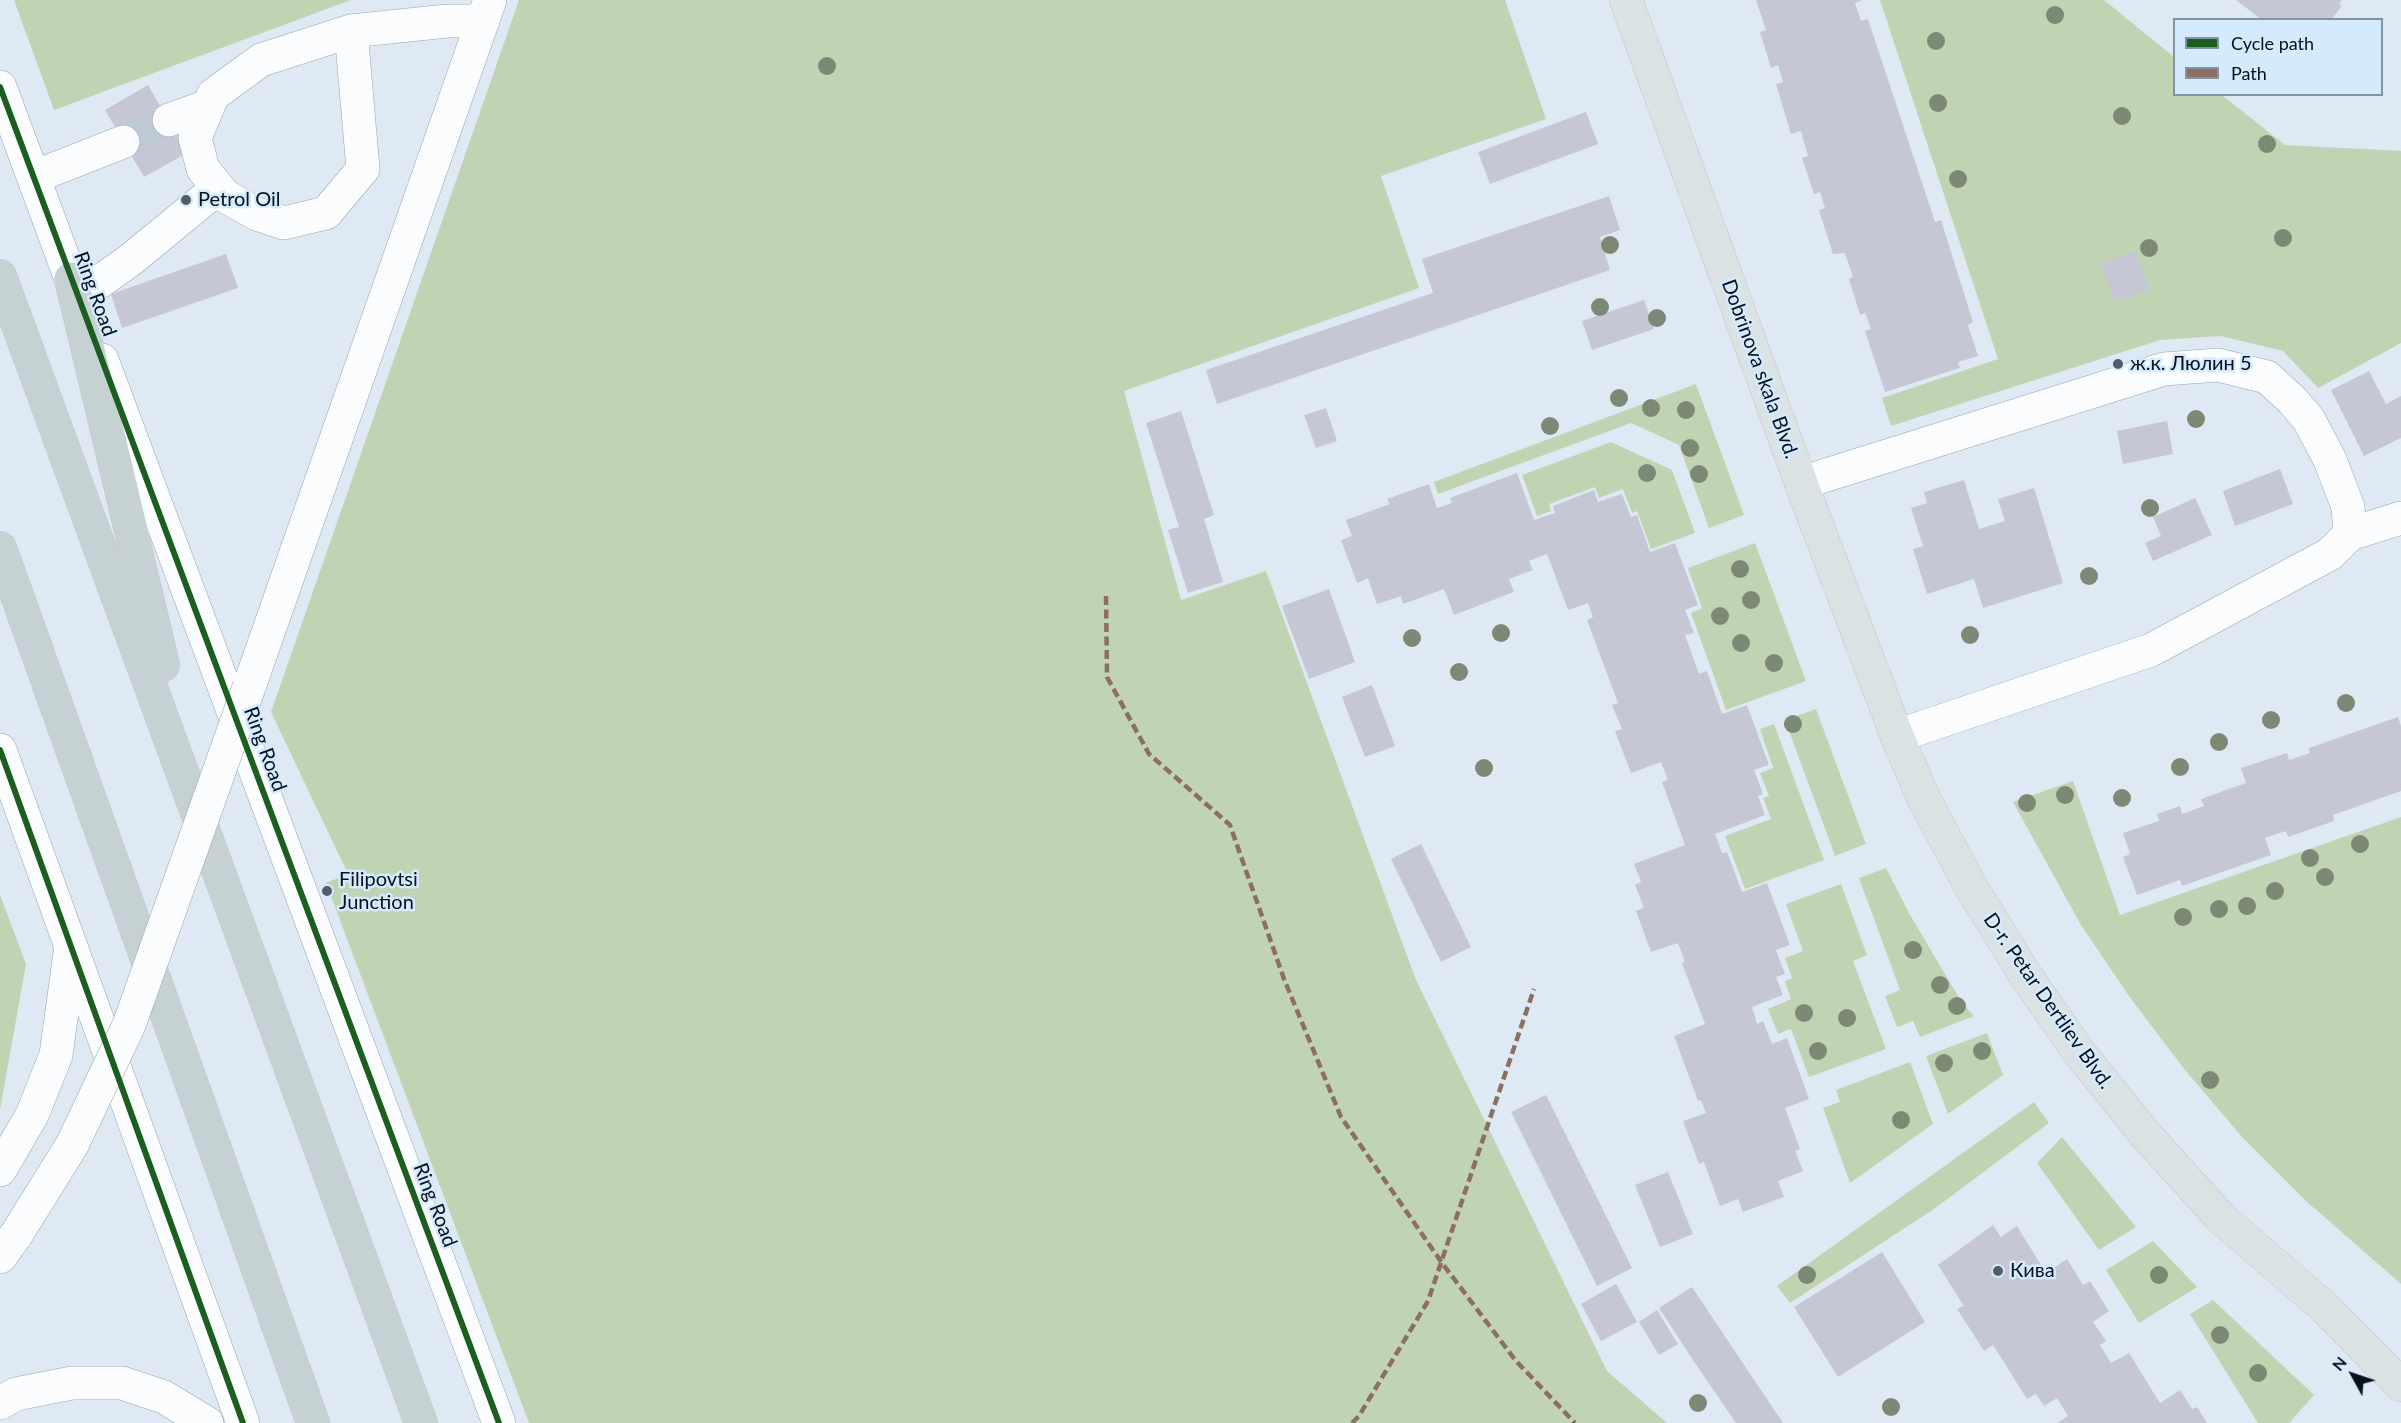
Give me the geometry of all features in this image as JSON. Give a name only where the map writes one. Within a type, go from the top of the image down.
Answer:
[{"type":"highway","points":[[0,276],[197,807],[421,1423]]},
{"type":"highway","points":[[75,288],[197,807]]},
{"type":"highway","points":[[0,548],[314,1423]]},
{"type":"main road","name":"Dobrinova skala Blvd.","points":[[1626,0],[1801,483],[1897,736]]},
{"type":"main road","name":"D-r. Petar Dertliev Blvd.","points":[[1897,736],[1923,797],[1971,887],[2024,973],[2078,1051],[2145,1134],[2221,1218],[2324,1307],[2401,1385]]},
{"type":"main road","name":"D-r. Petar Dertliev Blvd.","points":[[2324,1307],[2401,1353]]},
{"type":"street","points":[[351,31],[363,169],[326,213],[284,223],[257,214],[225,196],[203,169],[195,138],[213,95],[261,60],[351,31],[447,21],[487,11]]},
{"type":"street","points":[[0,1257],[72,1145],[129,1024],[487,11]]},
{"type":"street","name":"Ring Road","points":[[0,87],[499,1423]]},
{"type":"street","points":[[169,120],[208,106]]},
{"type":"street","points":[[33,177],[123,142]]},
{"type":"street","points":[[75,288],[129,261],[218,188]]},
{"type":"street","points":[[1801,483],[2164,369],[2218,365],[2267,377],[2309,420],[2330,460],[2348,507],[2350,534]]},
{"type":"street","points":[[1897,736],[2151,650],[2330,554],[2350,534],[2401,518]]},
{"type":"street","points":[[0,750],[243,1423]]},
{"type":"street","points":[[0,1170],[32,1115],[56,1055],[71,945]]},
{"type":"street","points":[[0,1403],[16,1394],[72,1383],[122,1383],[164,1397],[207,1423]]},
{"type":"green space","points":[[14,0],[351,0],[54,110]]},
{"type":"green space","points":[[519,0],[1505,0],[1546,119],[1381,176],[1419,288],[1124,391],[1181,600],[1266,571],[1416,980],[1607,1371],[1667,1423],[529,1423],[326,883],[348,874],[271,712]]},
{"type":"green space","points":[[1880,0],[2104,0],[2173,56],[2173,96],[2223,96],[2285,145],[2401,151],[2401,343],[2318,388],[2283,351],[2221,336],[2160,340],[1891,426],[1882,398],[1998,359]]},
{"type":"green space","points":[[1696,384],[1744,515],[1709,528],[1679,445],[1631,423],[1438,494],[1434,482]]},
{"type":"green space","points":[[1611,442],[1672,470],[1695,533],[1651,549],[1637,511],[1632,513],[1623,489],[1599,498],[1595,487],[1549,504],[1551,511],[1537,516],[1522,475]]},
{"type":"green space","points":[[1755,543],[1806,681],[1726,710],[1691,613],[1702,608],[1688,568]]},
{"type":"green space","points":[[1816,709],[1866,844],[1835,856],[1785,720]]},
{"type":"green space","points":[[1774,724],[1824,860],[1745,889],[1725,836],[1771,819],[1763,798],[1769,796],[1760,773],[1773,768],[1760,729]]},
{"type":"green space","points":[[2073,781],[2120,915],[2401,817],[2401,1284],[2306,1201],[2243,1138],[2185,1070],[2131,999],[2081,925],[2013,802]]},
{"type":"green space","points":[[1886,868],[1909,913],[1962,1003],[1974,1016],[1920,1037],[1913,1021],[1897,1027],[1885,996],[1900,990],[1859,878]]},
{"type":"green space","points":[[1841,884],[1867,955],[1853,961],[1886,1049],[1809,1077],[1791,1029],[1778,1034],[1768,1009],[1791,999],[1785,981],[1792,978],[1785,958],[1803,951],[1786,904]]},
{"type":"green space","points":[[0,895],[26,964],[0,1110]]},
{"type":"green space","points":[[1987,1033],[2003,1075],[1948,1114],[1926,1056]]},
{"type":"green space","points":[[1910,1062],[1933,1124],[1850,1183],[1823,1108],[1840,1102],[1836,1090]]},
{"type":"green space","points":[[2034,1102],[2049,1123],[1934,1209],[1790,1303],[1777,1286]]},
{"type":"green space","points":[[2062,1137],[2136,1227],[2099,1250],[2037,1163]]},
{"type":"green space","points":[[2153,1241],[2197,1287],[2139,1323],[2106,1270]]},
{"type":"green space","points":[[2213,1300],[2314,1395],[2289,1423],[2258,1423],[2190,1314]]},
{"type":"building","points":[[1756,0],[1863,0],[1855,3],[1861,21],[1868,19],[1935,222],[1941,220],[1973,322],[1968,325],[1978,356],[1958,362],[1960,368],[1885,392],[1865,331],[1871,329],[1865,313],[1860,315],[1849,279],[1853,277],[1845,253],[1833,254],[1819,210],[1825,208],[1820,192],[1814,194],[1802,158],[1808,156],[1801,131],[1791,134],[1776,84],[1783,82],[1778,65],[1771,68],[1760,32],[1766,30]]},
{"type":"building","points":[[2236,0],[2342,0],[2339,4],[2342,6],[2333,18],[2259,18]]},
{"type":"building","points":[[148,85],[187,153],[144,177],[105,110]]},
{"type":"building","points":[[1586,112],[1598,144],[1490,184],[1478,152]]},
{"type":"building","points":[[1609,196],[1620,230],[1600,237],[1610,270],[1217,404],[1206,370],[1433,293],[1422,259]]},
{"type":"building","points":[[2135,251],[2150,289],[2115,302],[2100,264]]},
{"type":"building","points":[[226,254],[238,288],[122,328],[111,294]]},
{"type":"building","points":[[1644,300],[1654,329],[1592,350],[1582,321]]},
{"type":"building","points":[[2369,371],[2386,404],[2401,396],[2401,438],[2364,456],[2331,390]]},
{"type":"building","points":[[1326,408],[1337,441],[1316,448],[1304,415]]},
{"type":"building","points":[[1181,411],[1214,515],[1204,519],[1223,582],[1188,593],[1168,530],[1179,527],[1146,423]]},
{"type":"building","points":[[2167,421],[2173,454],[2123,464],[2117,431]]},
{"type":"building","points":[[2280,469],[2293,504],[2235,526],[2223,491]]},
{"type":"building","points":[[1517,473],[1534,520],[1555,513],[1553,506],[1594,490],[1598,502],[1622,494],[1631,517],[1637,515],[1650,552],[1675,543],[1698,605],[1685,610],[1694,633],[1685,635],[1699,674],[1707,671],[1722,714],[1747,705],[1769,765],[1754,770],[1763,794],[1758,796],[1765,815],[1715,834],[1722,853],[1727,852],[1742,892],[1767,883],[1790,945],[1776,950],[1785,974],[1776,977],[1783,995],[1752,1007],[1757,1024],[1763,1021],[1772,1044],[1787,1038],[1809,1099],[1785,1108],[1800,1149],[1795,1151],[1803,1171],[1778,1181],[1784,1197],[1743,1212],[1738,1199],[1720,1206],[1704,1162],[1699,1164],[1683,1121],[1706,1113],[1701,1100],[1698,1101],[1674,1036],[1705,1024],[1682,963],[1685,962],[1678,943],[1651,952],[1636,911],[1644,908],[1635,885],[1641,882],[1634,864],[1685,845],[1662,782],[1668,780],[1661,762],[1631,773],[1615,731],[1622,729],[1612,705],[1618,703],[1587,620],[1593,617],[1588,603],[1568,610],[1547,554],[1529,561],[1533,570],[1509,579],[1514,592],[1454,615],[1444,589],[1403,604],[1401,596],[1377,604],[1368,578],[1357,583],[1341,540],[1352,536],[1346,520],[1390,504],[1387,499],[1429,484],[1437,508],[1452,503],[1450,498]]},
{"type":"building","points":[[1964,480],[1979,529],[2005,521],[1998,499],[2034,488],[2063,583],[1983,608],[1974,579],[1927,594],[1913,549],[1923,546],[1911,508],[1927,503],[1924,492]]},
{"type":"building","points":[[2195,498],[2212,535],[2153,561],[2145,543],[2161,536],[2153,517]]},
{"type":"building","points":[[1329,589],[1355,662],[1309,679],[1282,606]]},
{"type":"building","points":[[1372,685],[1395,746],[1365,757],[1342,697]]},
{"type":"building","points":[[2398,717],[2401,726],[2401,791],[2333,815],[2334,821],[2288,837],[2286,831],[2265,838],[2271,855],[2182,886],[2180,880],[2137,895],[2123,857],[2130,854],[2123,833],[2159,821],[2157,814],[2180,806],[2182,814],[2204,806],[2201,799],[2246,783],[2241,768],[2287,753],[2289,760],[2310,753],[2309,748]]},
{"type":"building","points":[[1421,844],[1471,947],[1441,962],[1391,859]]},
{"type":"building","points":[[1546,1095],[1632,1268],[1597,1286],[1511,1112]]},
{"type":"building","points":[[1668,1172],[1693,1234],[1660,1247],[1635,1185]]},
{"type":"building","points":[[1993,1225],[2001,1237],[2017,1226],[2046,1273],[2067,1259],[2083,1285],[2090,1281],[2109,1311],[2093,1322],[2106,1341],[2100,1345],[2111,1363],[2129,1353],[2160,1403],[2180,1390],[2192,1409],[2197,1407],[2207,1423],[2057,1423],[2068,1416],[2057,1398],[2044,1406],[2036,1394],[2027,1399],[1993,1345],[1984,1351],[1957,1309],[1964,1306],[1938,1265]]},
{"type":"building","points":[[1882,1252],[1925,1322],[1838,1377],[1794,1307]]},
{"type":"building","points":[[1616,1284],[1637,1322],[1601,1341],[1581,1304]]},
{"type":"building","points":[[1692,1287],[1783,1423],[1736,1423],[1695,1363],[1659,1308]]},
{"type":"building","points":[[1657,1310],[1678,1344],[1659,1355],[1639,1322]]},
{"type":"tunnel","points":[[123,142],[169,120]]},
{"type":"marked path","points":[[1106,596],[1107,677],[1149,754],[1230,825],[1284,979],[1341,1117],[1442,1263],[1516,1361],[1575,1423]]},
{"type":"marked path","points":[[1352,1423],[1359,1416],[1428,1301],[1534,989]]},
{"type":"cycle path","points":[[0,87],[499,1423]]},
{"type":"cycle path","points":[[0,750],[243,1423]]},
{"type":"place","name":"Petrol Oil","points":[[186,200]]},
{"type":"place","name":"ж.к. Люлин 5","points":[[2118,364]]},
{"type":"place","name":"Filipovtsi Junction","points":[[327,891]]},
{"type":"place","name":"Кива","points":[[1998,1271]]}]
